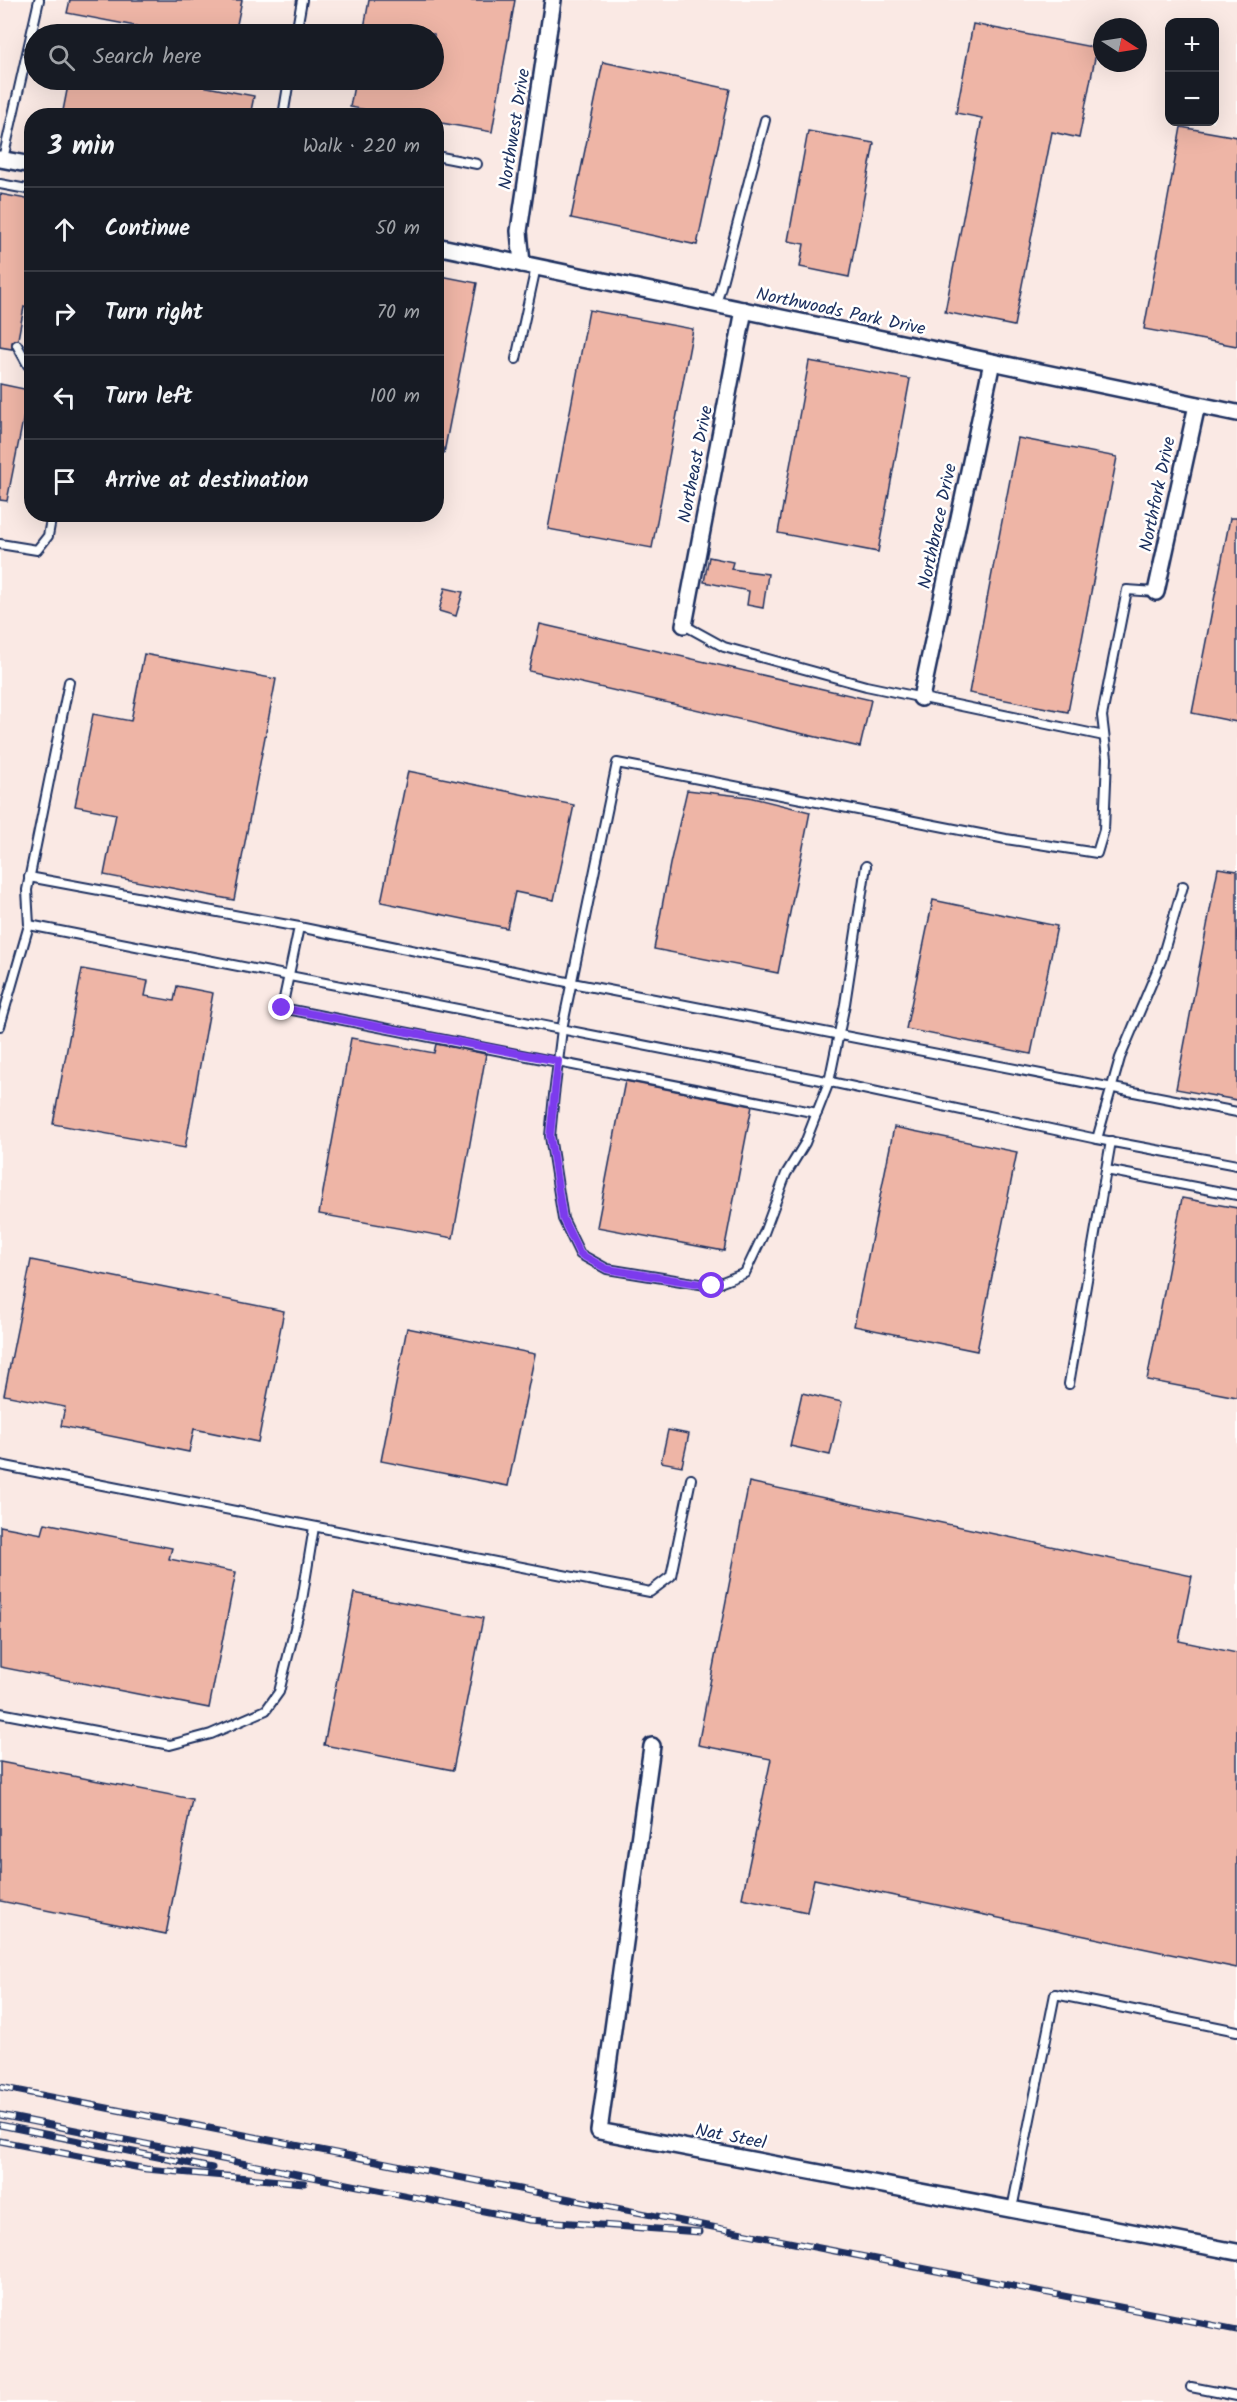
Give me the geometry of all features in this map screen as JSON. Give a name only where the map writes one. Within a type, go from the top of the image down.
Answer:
[{"type":"street","name":"Northwest Drive","points":[[529,266],[519,231],[553,0]]},
{"type":"street","points":[[1,159],[24,163]]},
{"type":"street","name":"Northwoods Park Drive","points":[[444,248],[1237,413]]},
{"type":"street","name":"Northeast Drive","points":[[684,625],[744,310]]},
{"type":"street","name":"Northbrace Drive","points":[[921,698],[992,362]]},
{"type":"street","name":"Northfork Drive","points":[[1156,592],[1197,405]]},
{"type":"street","name":"Nat Steel","points":[[652,1746],[599,2131],[1237,2252]]},
{"type":"lane","points":[[33,24],[39,0]]},
{"type":"lane","points":[[298,24],[302,0]]},
{"type":"lane","points":[[1,159],[24,63]]},
{"type":"lane","points":[[285,108],[288,90]]},
{"type":"lane","points":[[716,304],[765,120]]},
{"type":"lane","points":[[444,158],[477,164]]},
{"type":"lane","points":[[0,184],[24,188]]},
{"type":"lane","points":[[516,359],[529,266]]},
{"type":"lane","points":[[17,345],[24,358]]},
{"type":"lane","points":[[0,544],[37,550],[48,536],[51,522]]},
{"type":"lane","points":[[866,866],[829,1082],[805,1143],[786,1174],[764,1233],[745,1273],[712,1286],[607,1269],[580,1254],[563,1219],[550,1136],[562,1029],[617,764],[972,833],[1097,854],[1104,830],[1107,758],[1102,716],[1127,590],[1156,592]]},
{"type":"lane","points":[[684,625],[724,647],[866,686],[1104,736]]},
{"type":"lane","points":[[0,1026],[29,925],[27,890],[29,877],[69,682]]},
{"type":"lane","points":[[29,877],[299,927],[572,983],[1237,1112]]},
{"type":"lane","points":[[1097,1139],[1120,1058],[1161,960],[1183,886]]},
{"type":"lane","points":[[29,925],[829,1082],[1111,1142],[1237,1165]]},
{"type":"lane","points":[[299,927],[282,1008],[817,1113]]},
{"type":"lane","points":[[1069,1384],[1111,1142]]},
{"type":"lane","points":[[1106,1170],[1237,1195]]},
{"type":"lane","points":[[0,1466],[650,1592],[671,1576],[691,1479]]},
{"type":"lane","points":[[0,1713],[170,1745],[211,1734],[266,1710],[279,1692],[302,1600],[314,1527]]},
{"type":"lane","points":[[1012,2209],[1055,1994],[1237,2031]]},
{"type":"lane","points":[[1191,2387],[1237,2396]]},
{"type":"shaded area","points":[[0,0],[1237,0],[1237,2402],[0,2402]]},
{"type":"building","points":[[70,0],[242,0],[237,24],[125,24],[67,13]]},
{"type":"building","points":[[369,0],[515,0],[492,132],[444,123],[444,108],[350,107],[353,90],[444,90],[444,24],[365,24]]},
{"type":"building","points":[[973,24],[1093,47],[1093,68],[1079,138],[1052,132],[1014,326],[945,312],[982,118],[956,113]]},
{"type":"building","points":[[603,62],[730,89],[697,245],[571,218]]},
{"type":"building","points":[[67,90],[223,90],[254,96],[252,108],[64,108]]},
{"type":"building","points":[[1181,127],[1237,137],[1237,346],[1144,329]]},
{"type":"building","points":[[808,131],[874,143],[849,277],[800,267],[804,244],[788,241]]},
{"type":"building","points":[[0,194],[24,198],[24,307],[18,339],[12,342],[12,349],[0,347]]},
{"type":"building","points":[[444,277],[477,283],[444,453]]},
{"type":"building","points":[[589,310],[693,329],[652,548],[548,529]]},
{"type":"building","points":[[809,361],[910,379],[878,552],[778,533]]},
{"type":"building","points":[[0,384],[24,389],[24,415],[7,501],[0,500]]},
{"type":"building","points":[[1018,438],[1117,457],[1068,712],[969,693]]},
{"type":"building","points":[[1230,518],[1237,518],[1237,722],[1192,713]]},
{"type":"building","points":[[709,557],[733,562],[731,569],[768,574],[763,608],[747,605],[749,591],[704,582]]},
{"type":"building","points":[[445,588],[463,592],[456,616],[439,611]]},
{"type":"building","points":[[540,624],[871,700],[860,747],[529,671]]},
{"type":"building","points":[[144,654],[276,679],[234,900],[104,875],[116,814],[75,806],[93,714],[131,721]]},
{"type":"building","points":[[408,771],[574,805],[554,900],[515,892],[507,928],[381,902]]},
{"type":"building","points":[[687,790],[749,797],[810,812],[778,973],[654,949]]},
{"type":"building","points":[[1218,868],[1237,871],[1237,1100],[1176,1089]]},
{"type":"building","points":[[933,900],[1057,926],[1031,1054],[906,1029]]},
{"type":"building","points":[[82,969],[148,981],[145,996],[174,1001],[177,986],[213,993],[185,1148],[53,1124]]},
{"type":"building","points":[[351,1038],[434,1053],[436,1044],[486,1054],[453,1238],[319,1214]]},
{"type":"building","points":[[625,1081],[752,1106],[724,1251],[597,1227]]},
{"type":"building","points":[[894,1127],[1017,1152],[977,1351],[854,1326]]},
{"type":"building","points":[[1182,1198],[1237,1208],[1237,1397],[1147,1380]]},
{"type":"building","points":[[31,1260],[284,1311],[258,1442],[194,1429],[189,1452],[61,1426],[65,1407],[4,1395]]},
{"type":"building","points":[[407,1328],[535,1354],[508,1486],[381,1461]]},
{"type":"building","points":[[802,1393],[842,1402],[830,1455],[790,1446]]},
{"type":"building","points":[[668,1430],[689,1434],[682,1466],[661,1462]]},
{"type":"building","points":[[749,1482],[1192,1576],[1179,1641],[1237,1653],[1237,1968],[814,1879],[807,1912],[742,1898],[771,1759],[698,1745]]},
{"type":"building","points":[[45,1523],[172,1548],[169,1559],[236,1572],[209,1708],[0,1667],[0,1526],[42,1534]]},
{"type":"building","points":[[354,1593],[483,1618],[453,1770],[324,1745]]},
{"type":"building","points":[[0,1762],[192,1799],[166,1934],[0,1901]]},
{"type":"railway","points":[[0,2087],[1237,2330]]},
{"type":"railway","points":[[0,2115],[529,2220],[700,2232]]},
{"type":"railway","points":[[0,2125],[212,2168]]},
{"type":"railway","points":[[0,2141],[146,2169],[304,2183]]},
{"type":"route","points":[[282,1008],[558,1061],[550,1136],[563,1219],[580,1254],[607,1269],[712,1286]]}]
